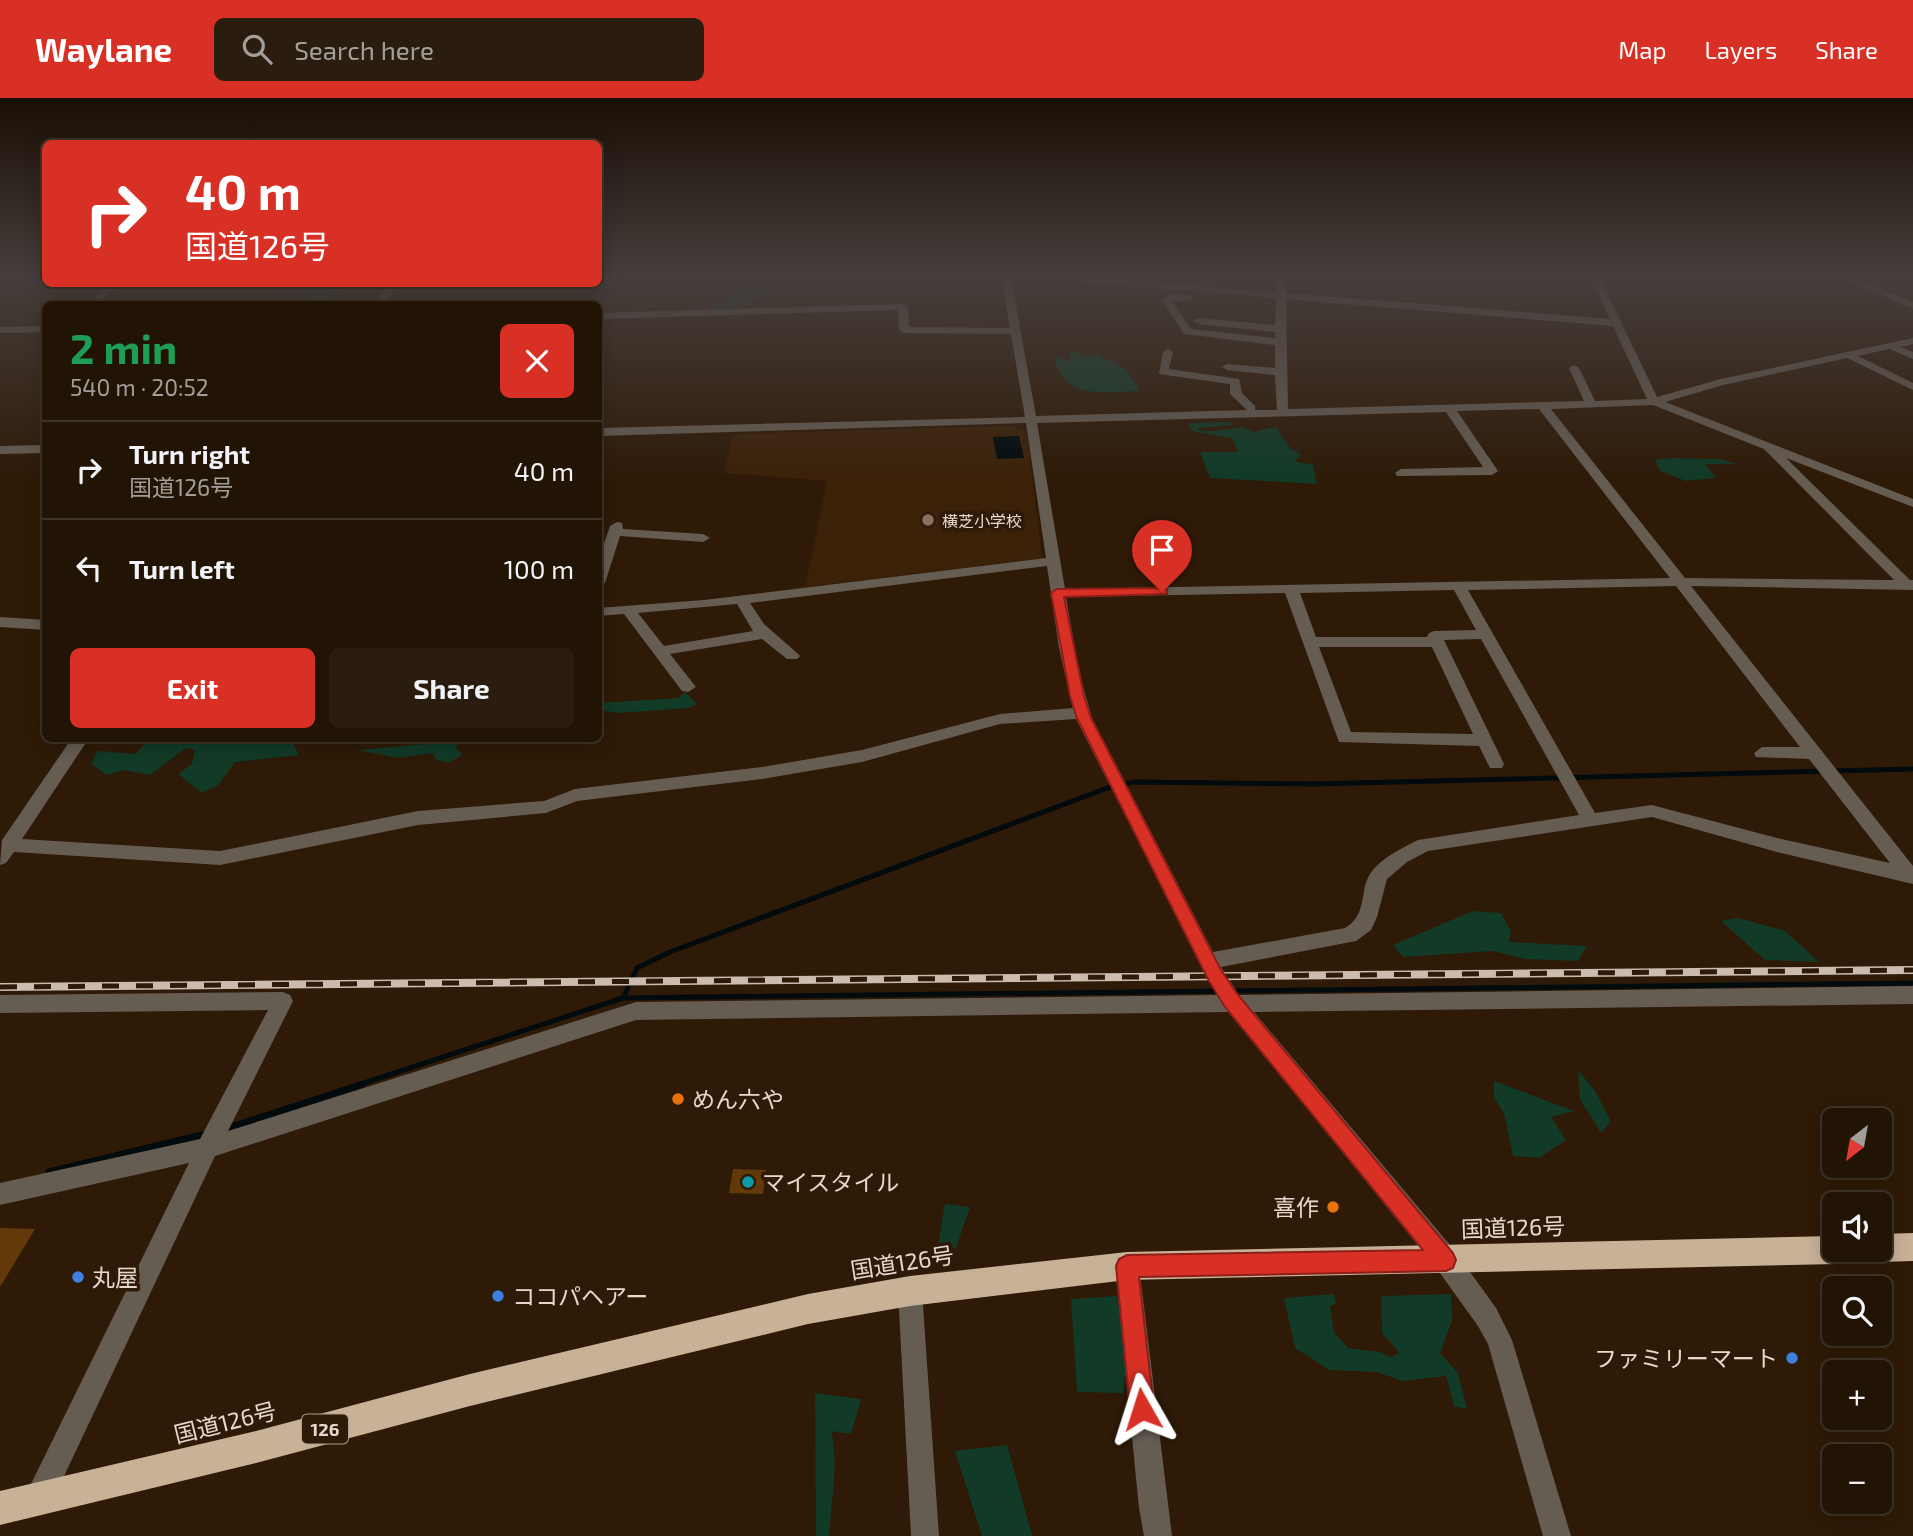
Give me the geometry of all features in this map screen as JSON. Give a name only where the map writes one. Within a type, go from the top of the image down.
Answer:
[{"type":"highway","points":[[1892,1248],[1913,1247]]},
{"type":"highway","name":"国道126号","points":[[0,1508],[256,1447],[470,1390],[808,1309],[911,1291],[1127,1266],[1822,1250]]},
{"type":"street","points":[[1018,345],[1032,420],[1057,593],[1083,713],[1218,981],[1446,1260],[1487,1317],[1499,1340],[1557,1536]]},
{"type":"street","points":[[1280,345],[1283,411]]},
{"type":"street","points":[[1627,345],[1654,402],[1913,503]]},
{"type":"street","points":[[602,432],[1654,402],[1721,382],[1891,345]]},
{"type":"street","points":[[1891,345],[1913,356]]},
{"type":"street","points":[[1168,352],[1163,372],[1235,381],[1236,394],[1251,408]]},
{"type":"street","points":[[1848,355],[1913,387]]},
{"type":"street","points":[[1227,367],[1280,372]]},
{"type":"street","points":[[1574,368],[1591,404]]},
{"type":"street","points":[[1542,405],[1816,753],[1910,877]]},
{"type":"street","points":[[1051,413],[1251,408],[1283,411]]},
{"type":"street","points":[[1401,473],[1492,471],[1450,409]]},
{"type":"street","points":[[1765,444],[1911,586]]},
{"type":"street","points":[[0,450],[42,449]]},
{"type":"street","points":[[602,571],[616,529],[703,538]]},
{"type":"street","points":[[613,612],[1054,561]]},
{"type":"street","points":[[1057,593],[1682,582],[1911,586]]},
{"type":"street","points":[[1459,587],[1590,820]]},
{"type":"street","points":[[1291,589],[1345,738],[1482,740]]},
{"type":"street","points":[[741,599],[758,627],[792,656]]},
{"type":"street","points":[[613,612],[660,651],[688,687]]},
{"type":"street","points":[[0,622],[42,625]]},
{"type":"street","points":[[660,651],[768,633]]},
{"type":"street","points":[[1487,634],[1434,636],[1482,740],[1496,764]]},
{"type":"street","points":[[1311,642],[1437,642]]},
{"type":"street","points":[[4,851],[220,858],[418,818],[546,807],[575,795],[762,773],[862,756],[1000,719],[1083,713]]},
{"type":"street","points":[[4,851],[78,742]]},
{"type":"street","points":[[1762,753],[1816,753]]},
{"type":"street","points":[[1208,961],[1349,935],[1362,929],[1371,915],[1379,875],[1401,857],[1424,845],[1652,811],[1910,877]]},
{"type":"street","points":[[0,1194],[209,1146],[636,1011],[1913,995]]},
{"type":"street","points":[[0,1004],[283,1001],[209,1146],[39,1498]]},
{"type":"street","points":[[1127,1266],[1158,1536]]},
{"type":"street","points":[[911,1291],[925,1536]]},
{"type":"shaded area","name":"横芝小学校","points":[[1009,426],[1023,430],[1028,439],[1042,558],[805,587],[827,481],[725,473],[732,434]]},
{"type":"shaded area","points":[[1019,436],[1024,458],[997,459],[993,437]]},
{"type":"green space","points":[[1072,351],[1086,357],[1096,354],[1125,368],[1140,391],[1099,392],[1075,387],[1065,380],[1058,370],[1054,355],[1069,362]]},
{"type":"green space","points":[[1231,422],[1232,425],[1197,428],[1201,431],[1215,431],[1242,427],[1253,432],[1276,427],[1290,448],[1301,455],[1294,461],[1313,465],[1317,484],[1210,478],[1200,452],[1238,452],[1232,438],[1193,431],[1189,428],[1190,423]]},
{"type":"green space","points":[[1719,459],[1737,464],[1705,464],[1716,478],[1686,481],[1660,471],[1655,460]]},
{"type":"green space","points":[[685,692],[697,704],[688,708],[619,713],[602,710],[602,703],[678,698]]},
{"type":"green space","points":[[147,742],[292,742],[299,755],[235,762],[218,785],[202,793],[178,774],[192,764],[195,750],[186,748],[150,775],[125,770],[106,775],[91,763],[98,751],[135,754]]},
{"type":"green space","points":[[459,742],[456,747],[462,755],[449,763],[437,760],[432,753],[398,758],[358,750]]},
{"type":"green space","points":[[1473,911],[1501,913],[1511,932],[1509,942],[1587,946],[1578,961],[1525,959],[1493,951],[1403,957],[1393,945]]},
{"type":"green space","points":[[1738,918],[1785,931],[1819,962],[1765,960],[1721,921]]},
{"type":"green space","points":[[1578,1070],[1595,1091],[1611,1121],[1601,1133],[1580,1099]]},
{"type":"green space","points":[[1494,1081],[1574,1111],[1551,1117],[1566,1140],[1539,1158],[1513,1156],[1504,1113],[1494,1098]]},
{"type":"green space","points":[[945,1204],[970,1207],[956,1248],[938,1245]]},
{"type":"green space","points":[[1334,1294],[1336,1304],[1330,1306],[1334,1332],[1348,1348],[1380,1352],[1391,1358],[1399,1352],[1382,1333],[1381,1296],[1451,1294],[1452,1321],[1440,1353],[1458,1373],[1467,1409],[1454,1406],[1446,1376],[1402,1381],[1377,1372],[1329,1370],[1295,1348],[1284,1298]]},
{"type":"green space","points":[[1117,1296],[1127,1363],[1123,1393],[1077,1392],[1071,1299]]},
{"type":"green space","points":[[815,1393],[861,1399],[851,1434],[831,1431],[834,1468],[829,1536],[816,1536]]},
{"type":"green space","points":[[1007,1445],[1032,1536],[982,1536],[955,1451]]},
{"type":"building","name":"マイスタイル","points":[[733,1169],[766,1170],[763,1194],[729,1193]]},
{"type":"building","points":[[0,1228],[35,1229],[0,1287]]},
{"type":"waterway","points":[[623,998],[637,968],[670,952],[1110,787],[1134,782],[1312,784],[1913,769]]},
{"type":"waterway","points":[[1230,991],[1913,983]]},
{"type":"waterway","points":[[623,998],[1220,991]]},
{"type":"waterway","points":[[358,1085],[623,998]]},
{"type":"waterway","points":[[222,1130],[363,1084]]},
{"type":"waterway","points":[[49,1172],[206,1134]]},
{"type":"railway","points":[[0,987],[1913,970]]},
{"type":"place","name":"横芝小学校","points":[[928,520]]},
{"type":"place","name":"めん六や","points":[[678,1099]]},
{"type":"place","name":"マイスタイル","points":[[748,1182]]},
{"type":"place","name":"喜作","points":[[1333,1207]]},
{"type":"place","name":"丸屋","points":[[78,1277]]},
{"type":"place","name":"ココパヘアー","points":[[498,1296]]},
{"type":"place","name":"ファミリーマート","points":[[1792,1358]]},
{"type":"route","points":[[1142,1409],[1127,1266],[1446,1260],[1232,1001],[1215,975],[1084,718],[1077,696],[1057,593],[1162,592]]}]
